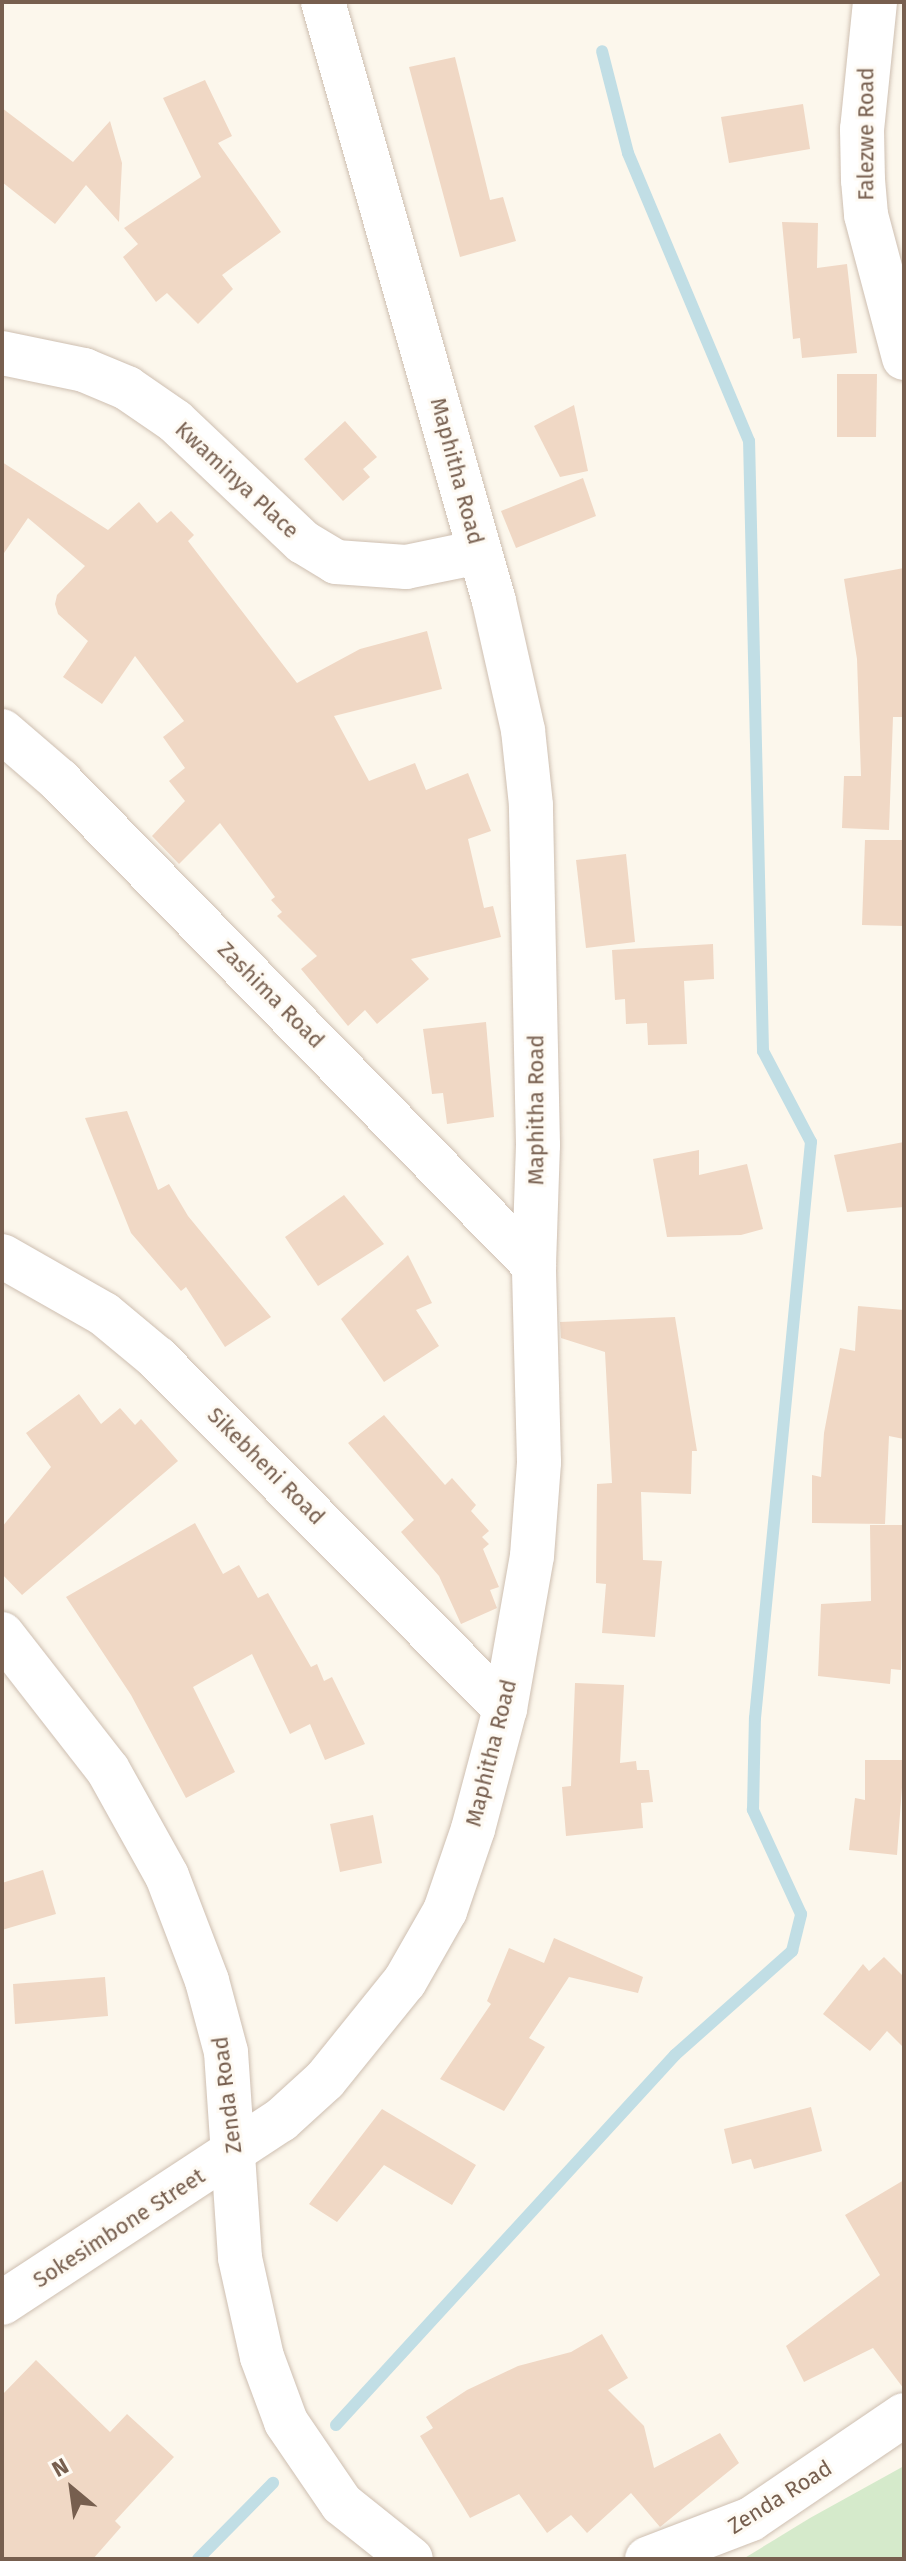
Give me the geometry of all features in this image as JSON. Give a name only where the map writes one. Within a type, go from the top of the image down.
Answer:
[{"type":"street","name":"Maphitha Road","points":[[235,2153],[325,2080],[405,1981],[445,1911],[505,1709],[532,1556],[539,1462],[534,1265],[538,1145],[531,805],[510,658],[323,2]]},
{"type":"street","name":"Falezwe Road","points":[[875,2],[862,129],[863,180],[866,215],[904,358]]},
{"type":"street","name":"Kwaminya Place","points":[[2,353],[84,370],[127,388],[175,421],[303,542],[336,562],[406,567],[479,552]]},
{"type":"street","name":"Zashima Road","points":[[2,731],[59,780],[534,1265]]},
{"type":"street","name":"Sikebheni Road","points":[[2,1256],[104,1314],[157,1358],[505,1709]]},
{"type":"street","name":"Zenda Road","points":[[2,1634],[108,1770],[167,1876],[207,1981],[226,2052],[240,2258],[262,2357],[286,2422],[342,2504],[411,2559]]},
{"type":"street","name":"Sokesimbone Street","points":[[2,2303],[235,2153]]},
{"type":"street","name":"Zenda Road","points":[[647,2559],[751,2519],[904,2415]]},
{"type":"green space","points":[[904,2466],[904,2559],[743,2559],[810,2518]]},
{"type":"building","points":[[455,57],[490,200],[503,197],[516,241],[460,257],[409,67]]},
{"type":"building","points":[[205,80],[232,136],[218,143],[281,232],[222,275],[233,289],[198,324],[167,293],[156,302],[123,257],[138,244],[124,228],[201,177],[163,98]]},
{"type":"building","points":[[803,104],[810,149],[729,163],[721,117]]},
{"type":"building","points":[[2,108],[73,162],[110,121],[122,163],[119,222],[86,185],[55,224],[2,182]]},
{"type":"building","points":[[782,222],[818,223],[817,268],[847,264],[857,353],[802,358],[800,338],[793,339]]},
{"type":"building","points":[[837,374],[877,374],[876,437],[837,437]]},
{"type":"building","points":[[574,405],[588,471],[560,477],[534,426]]},
{"type":"building","points":[[345,421],[377,457],[363,469],[370,477],[343,501],[304,459]]},
{"type":"building","points":[[2,462],[108,530],[139,502],[157,523],[171,511],[194,535],[188,541],[297,683],[360,649],[427,631],[442,689],[334,716],[369,781],[415,763],[426,790],[468,773],[491,831],[468,839],[484,908],[493,906],[501,937],[411,959],[429,979],[377,1024],[365,1010],[348,1026],[301,969],[317,956],[277,916],[282,912],[271,900],[275,897],[220,823],[179,864],[152,836],[185,801],[169,781],[185,768],[163,737],[184,721],[135,656],[102,704],[63,677],[88,641],[58,614],[55,604],[57,595],[85,566],[28,518],[2,556]]},
{"type":"building","points":[[583,478],[596,516],[516,548],[501,511]]},
{"type":"building","points":[[904,568],[904,717],[893,717],[889,830],[842,828],[844,776],[861,776],[857,659],[844,579]]},
{"type":"building","points":[[865,840],[904,840],[904,926],[862,925]]},
{"type":"building","points":[[626,854],[635,942],[586,948],[576,860]]},
{"type":"building","points":[[713,944],[714,979],[684,981],[687,1044],[648,1045],[647,1023],[626,1024],[625,999],[615,1000],[612,950]]},
{"type":"building","points":[[486,1022],[494,1117],[447,1124],[443,1093],[432,1094],[423,1029]]},
{"type":"building","points":[[127,1111],[158,1190],[169,1184],[188,1216],[271,1317],[225,1347],[186,1287],[181,1291],[131,1233],[85,1118]]},
{"type":"building","points":[[904,1142],[904,1207],[847,1212],[834,1155]]},
{"type":"building","points":[[699,1150],[699,1175],[747,1164],[763,1229],[741,1235],[667,1237],[653,1159]]},
{"type":"building","points":[[344,1195],[384,1244],[318,1286],[285,1237]]},
{"type":"building","points":[[408,1255],[432,1303],[416,1310],[439,1346],[384,1382],[341,1319]]},
{"type":"building","points":[[858,1306],[904,1310],[904,1439],[889,1436],[885,1524],[812,1523],[812,1475],[821,1477],[824,1433],[840,1348],[855,1351]]},
{"type":"building","points":[[675,1317],[697,1451],[692,1451],[691,1494],[641,1492],[643,1560],[662,1561],[655,1637],[602,1633],[606,1584],[596,1583],[597,1484],[612,1483],[605,1352],[561,1338],[560,1322]]},
{"type":"building","points":[[79,1394],[101,1424],[120,1408],[135,1425],[141,1419],[178,1461],[22,1595],[2,1574],[2,1527],[51,1467],[26,1433]]},
{"type":"building","points":[[384,1415],[445,1485],[452,1478],[476,1505],[471,1511],[489,1531],[482,1537],[489,1544],[483,1549],[499,1587],[490,1590],[497,1608],[461,1624],[439,1576],[401,1532],[414,1520],[348,1443]]},
{"type":"building","points":[[195,1523],[223,1574],[239,1565],[258,1598],[268,1593],[311,1667],[317,1664],[324,1681],[332,1677],[365,1744],[325,1760],[310,1724],[290,1734],[252,1654],[193,1687],[235,1772],[186,1798],[131,1695],[66,1597]]},
{"type":"building","points":[[870,1525],[904,1525],[901,1670],[891,1669],[890,1684],[818,1676],[821,1604],[871,1601]]},
{"type":"building","points":[[575,1683],[624,1685],[620,1763],[636,1761],[637,1770],[649,1770],[653,1802],[641,1803],[643,1828],[566,1836],[562,1787],[571,1786]]},
{"type":"building","points":[[865,1760],[904,1760],[897,1855],[849,1850],[855,1798],[865,1800]]},
{"type":"building","points":[[373,1815],[382,1863],[340,1872],[330,1824]]},
{"type":"building","points":[[43,1870],[56,1914],[2,1930],[2,1883]]},
{"type":"building","points":[[554,1938],[643,1977],[638,1993],[569,1977],[529,2038],[545,2047],[504,2111],[440,2079],[491,2004],[487,2001],[509,1948],[544,1963]]},
{"type":"building","points":[[884,1957],[904,1977],[904,2048],[887,2031],[870,2051],[823,2014],[863,1964],[869,1971]]},
{"type":"building","points":[[105,1977],[108,2016],[15,2024],[13,1984]]},
{"type":"building","points":[[811,2107],[822,2151],[754,2169],[751,2159],[732,2164],[724,2129]]},
{"type":"building","points":[[382,2109],[476,2165],[452,2205],[384,2165],[337,2222],[309,2204]]},
{"type":"building","points":[[904,2180],[904,2389],[873,2348],[804,2382],[786,2346],[880,2275],[845,2215]]},
{"type":"building","points":[[602,2334],[628,2378],[608,2390],[644,2426],[654,2468],[720,2433],[739,2463],[660,2527],[631,2493],[587,2533],[571,2515],[547,2533],[519,2494],[470,2518],[420,2436],[433,2428],[426,2417],[467,2390],[518,2366],[571,2352]]},
{"type":"building","points":[[36,2360],[110,2432],[127,2414],[174,2457],[115,2521],[121,2527],[93,2559],[2,2559],[2,2395]]},
{"type":"waterway","points":[[336,2425],[675,2055],[792,1951],[801,1914],[753,1810],[755,1718],[811,1142],[763,1051],[749,441],[628,153],[602,51]]},
{"type":"waterway","points":[[198,2559],[273,2483]]}]
